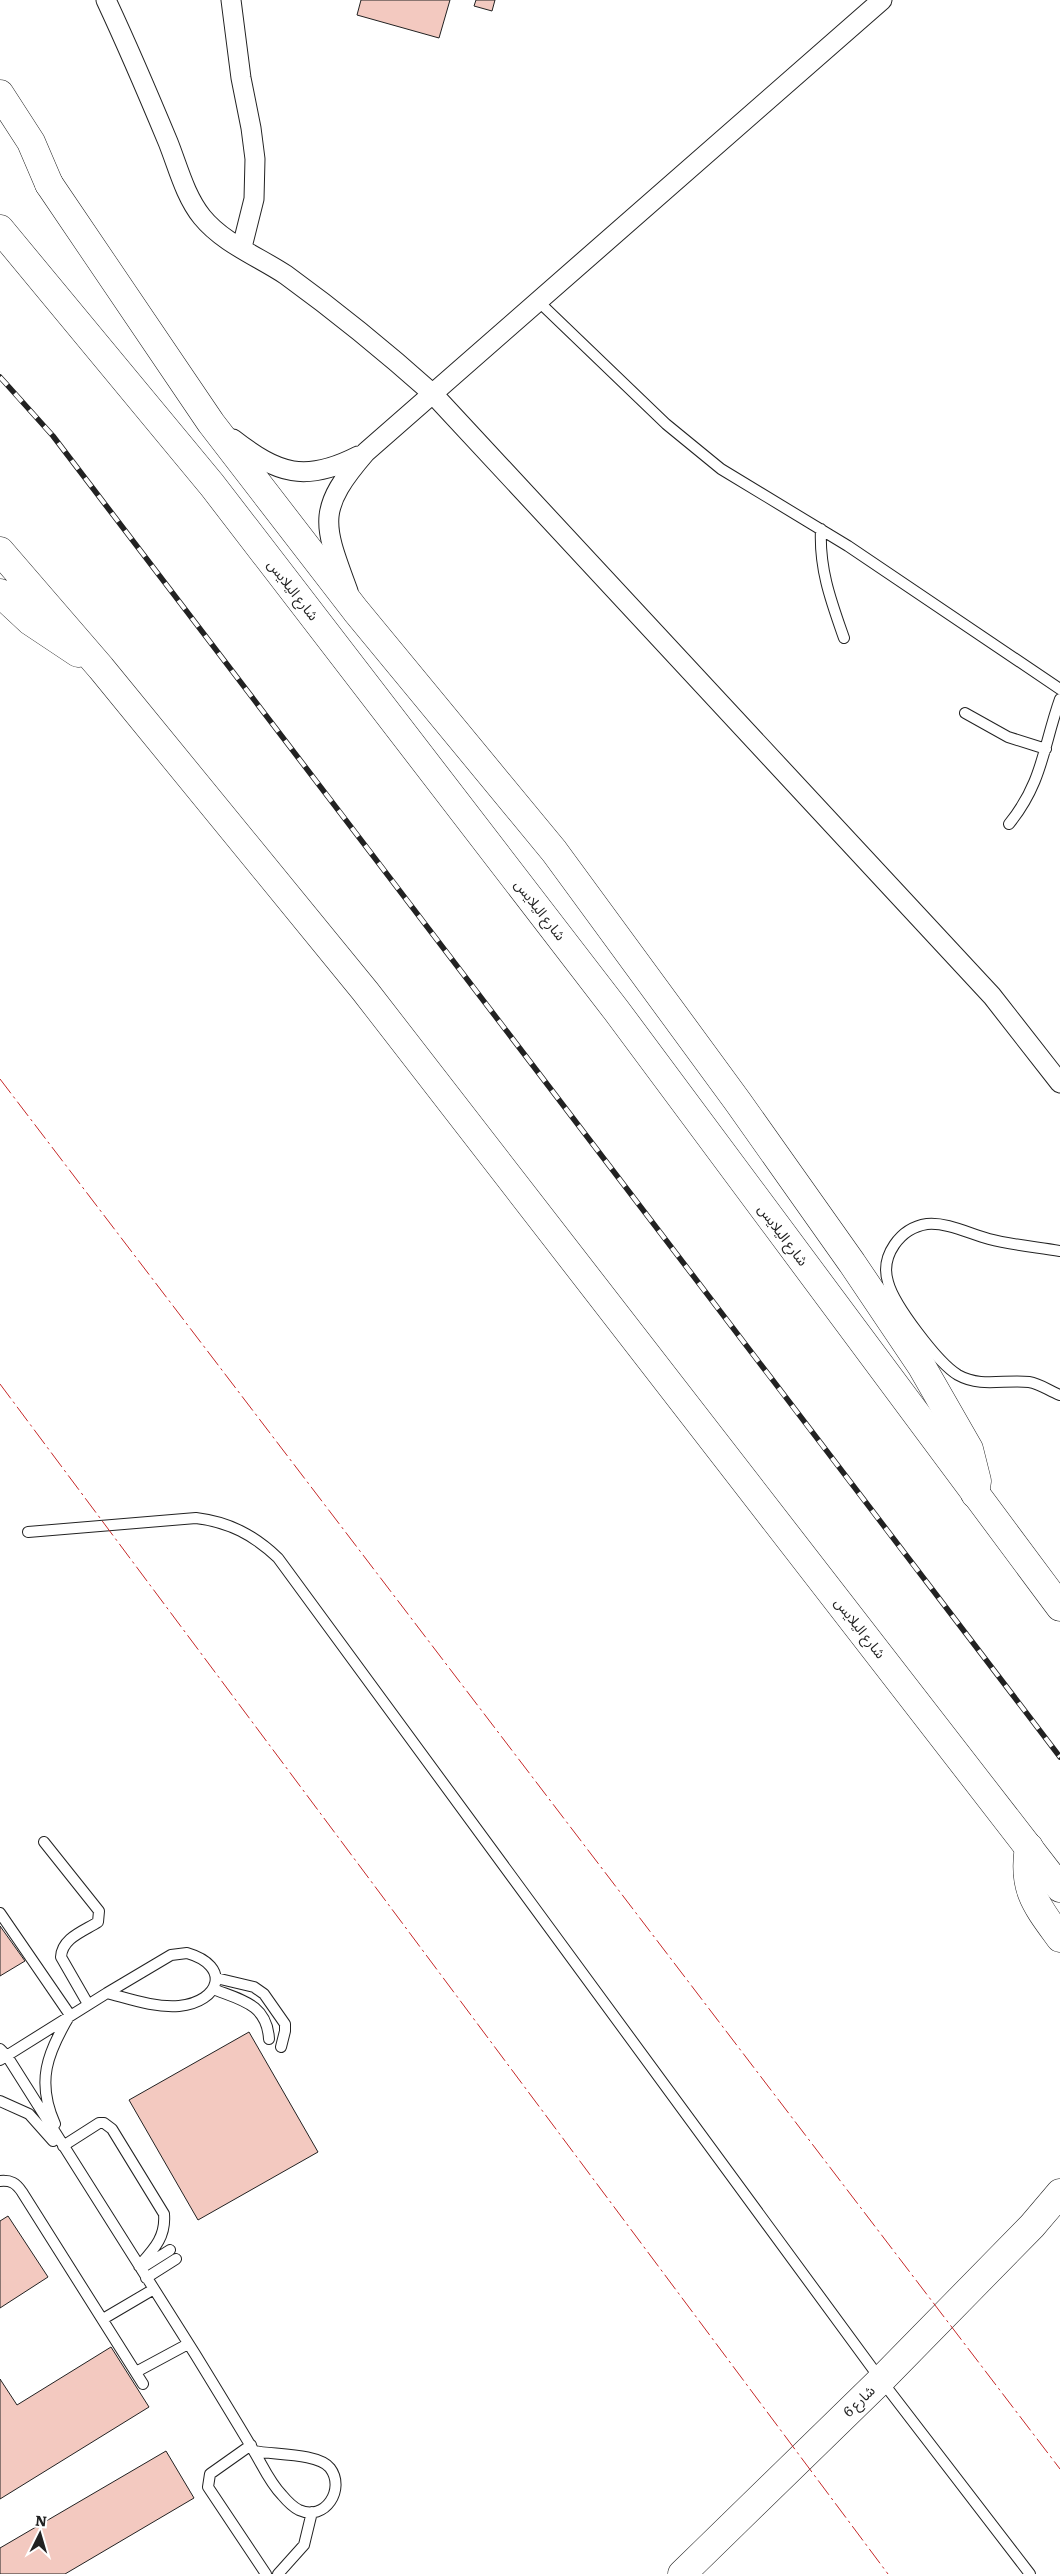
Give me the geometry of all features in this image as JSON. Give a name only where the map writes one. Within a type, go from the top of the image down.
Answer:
[{"type":"main road","points":[[0,94],[31,142],[49,184]]},
{"type":"main road","points":[[0,128],[49,184],[211,423],[356,611],[554,851],[738,1102],[922,1367],[969,1450],[977,1481],[975,1494]]},
{"type":"main road","name":"شارع اليلايس","points":[[0,229],[230,508],[616,1010],[1060,1607]]},
{"type":"main road","name":"شارع اليلايس","points":[[0,551],[101,668],[365,991],[1060,1888]]},
{"type":"main road","points":[[0,593],[30,621],[101,668]]},
{"type":"main road","points":[[1029,1847],[1027,1862],[1029,1889],[1034,1902],[1060,1938]]},
{"type":"main road","points":[[1032,2226],[1060,2193]]},
{"type":"main road","points":[[1032,2226],[1060,2210]]},
{"type":"main road","name":"شارع 6","points":[[682,2574],[880,2380],[1032,2226]]},
{"type":"street","points":[[106,0],[196,209],[212,228],[336,312],[385,351],[433,394],[992,996],[1060,1083]]},
{"type":"street","points":[[232,0],[240,78],[251,128],[255,166],[251,218],[242,247]]},
{"type":"street","points":[[356,611],[332,548],[328,523],[333,496],[340,483],[366,452],[882,0]]},
{"type":"street","points":[[211,423],[258,458],[291,471],[324,471],[366,452]]},
{"type":"lane","points":[[538,301],[693,448],[751,489],[821,529],[1060,689]]},
{"type":"lane","points":[[821,529],[822,564],[825,583],[844,638]]},
{"type":"lane","points":[[1009,824],[1030,795],[1046,749],[1060,699]]},
{"type":"lane","points":[[965,713],[1008,737],[1046,749]]},
{"type":"lane","points":[[1060,1251],[991,1240],[936,1224],[926,1224],[916,1227],[900,1237],[889,1254],[886,1273],[892,1292],[913,1324],[950,1369],[974,1381],[988,1383],[1032,1382],[1060,1395]]},
{"type":"lane","points":[[28,1532],[180,1519],[203,1519],[239,1529],[254,1537],[278,1558],[880,2380],[1030,2574]]},
{"type":"lane","points":[[44,1842],[99,1911],[98,1922],[65,1943],[61,1949],[61,1957],[88,2004]]},
{"type":"lane","points":[[0,1913],[70,2015]]},
{"type":"lane","points":[[107,1993],[165,2006],[194,2003],[205,1998],[213,1990],[216,1978],[213,1967],[202,1957],[187,1953],[172,1955],[88,2004],[2,2055],[63,2146],[154,2289],[188,2344],[252,2448],[279,2492],[300,2511],[312,2512],[324,2509],[333,2501],[337,2489],[335,2477],[329,2466],[306,2457],[252,2448],[210,2474],[208,2487],[266,2574]]},
{"type":"lane","points":[[216,1978],[254,1987],[264,1994],[285,2024],[281,2048]]},
{"type":"lane","points":[[213,1990],[256,2008],[264,2017],[269,2039]]},
{"type":"lane","points":[[63,2146],[62,2136],[47,2100],[46,2070],[55,2041],[70,2015]]},
{"type":"lane","points":[[0,2101],[29,2114],[54,2141],[63,2146]]},
{"type":"lane","points":[[63,2146],[99,2123],[109,2125],[164,2214],[165,2225],[162,2237],[140,2267]]},
{"type":"lane","points":[[0,2182],[9,2181],[17,2185],[143,2384]]},
{"type":"lane","points":[[140,2267],[170,2250]]},
{"type":"lane","points":[[146,2278],[176,2259]]},
{"type":"lane","points":[[103,2319],[154,2289]]},
{"type":"lane","points":[[136,2372],[188,2344]]},
{"type":"lane","points":[[278,2574],[304,2545],[312,2512]]},
{"type":"building","points":[[361,0],[450,0],[439,38],[357,15]]},
{"type":"building","points":[[476,0],[495,0],[492,11],[474,6]]},
{"type":"building","points":[[0,1926],[25,1961],[0,1976]]},
{"type":"building","points":[[249,2032],[318,2152],[198,2220],[129,2100]]},
{"type":"building","points":[[8,2216],[48,2277],[0,2308],[0,2221]]},
{"type":"building","points":[[111,2347],[149,2407],[0,2499],[0,2379],[17,2405]]},
{"type":"building","points":[[166,2451],[194,2498],[65,2574],[0,2574],[0,2548]]},
{"type":"railway","points":[[0,377],[53,436],[1060,1757]]},
{"type":"power","points":[[0,1079],[1060,2469]]},
{"type":"power","points":[[0,1384],[888,2574]]}]
